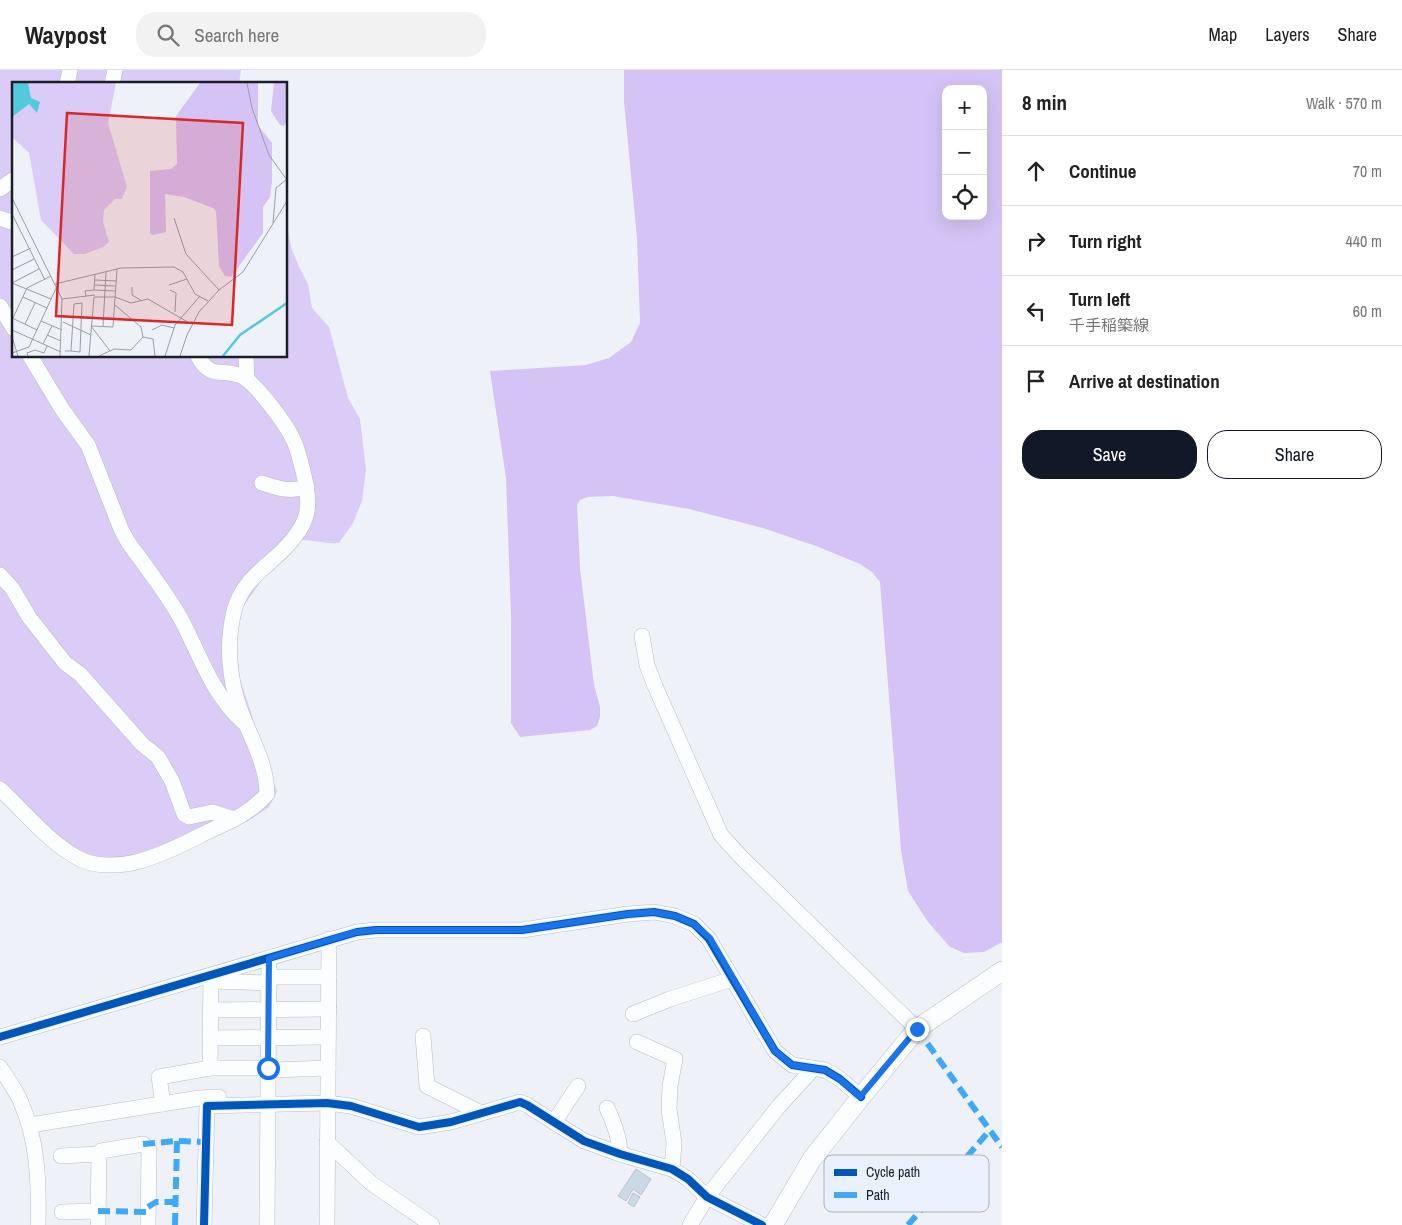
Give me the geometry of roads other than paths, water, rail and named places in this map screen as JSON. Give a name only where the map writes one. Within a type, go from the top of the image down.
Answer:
[{"type":"main road","points":[[773,1225],[812,1159],[860,1097],[917,1029],[1002,971]]},
{"type":"street","points":[[0,189],[12,180]]},
{"type":"street","points":[[0,218],[12,222]]},
{"type":"street","points":[[0,306],[12,326]]},
{"type":"street","points":[[31,358],[62,409],[88,445],[121,529],[128,542],[180,618],[218,693],[228,707],[247,725]]},
{"type":"street","points":[[0,789],[52,840],[81,860],[92,864],[134,862],[154,856],[234,819],[259,803],[267,794],[266,777],[238,703],[232,679],[229,657],[230,628],[235,608],[244,588],[260,570],[283,550],[300,530],[308,513],[307,487],[299,455],[288,431],[267,403],[242,376],[208,370],[203,366],[199,358]]},
{"type":"street","points":[[246,358],[247,380]]},
{"type":"street","points":[[262,483],[287,490],[307,487]]},
{"type":"street","points":[[0,575],[12,588],[30,617],[65,663],[80,674],[142,744],[158,757],[172,781],[184,814],[189,817],[212,812],[234,819]]},
{"type":"street","points":[[642,636],[647,666],[721,835],[741,857],[917,1029]]},
{"type":"street","points":[[0,1037],[211,978],[269,958],[356,932],[376,930],[522,930],[628,914],[654,912],[675,916],[694,924],[710,938],[775,1051],[792,1065],[825,1070],[840,1079],[860,1097]]},
{"type":"street","points":[[327,1225],[329,940]]},
{"type":"street","points":[[267,1225],[269,958]]},
{"type":"street","points":[[211,978],[269,980],[329,977]]},
{"type":"street","points":[[210,1068],[211,978]]},
{"type":"street","points":[[633,1014],[732,978]]},
{"type":"street","points":[[210,1010],[328,1009]]},
{"type":"street","points":[[423,1036],[427,1086],[481,1112]]},
{"type":"street","points":[[210,1038],[328,1037]]},
{"type":"street","points":[[637,1042],[675,1059],[670,1086],[670,1109],[674,1143],[672,1169]]},
{"type":"street","points":[[0,1067],[20,1098],[35,1144],[39,1181],[38,1225]]},
{"type":"street","points":[[163,1104],[159,1076],[210,1068],[268,1068],[274,1070],[328,1068]]},
{"type":"street","points":[[690,1225],[707,1197],[779,1106],[813,1069]]},
{"type":"street","points":[[554,1122],[578,1086]]},
{"type":"street","points":[[30,1124],[199,1098],[327,1102],[351,1106],[419,1127],[451,1122],[520,1102],[584,1141],[672,1169],[688,1178],[707,1197],[762,1225]]},
{"type":"street","points":[[204,1225],[207,1106],[267,1100]]},
{"type":"street","points":[[607,1108],[615,1126],[620,1154]]},
{"type":"street","points":[[327,1142],[371,1183],[432,1225]]},
{"type":"street","points":[[61,1156],[99,1154],[101,1151],[143,1144],[149,1150],[148,1225]]},
{"type":"street","points":[[62,1212],[98,1218],[99,1154]]}]
